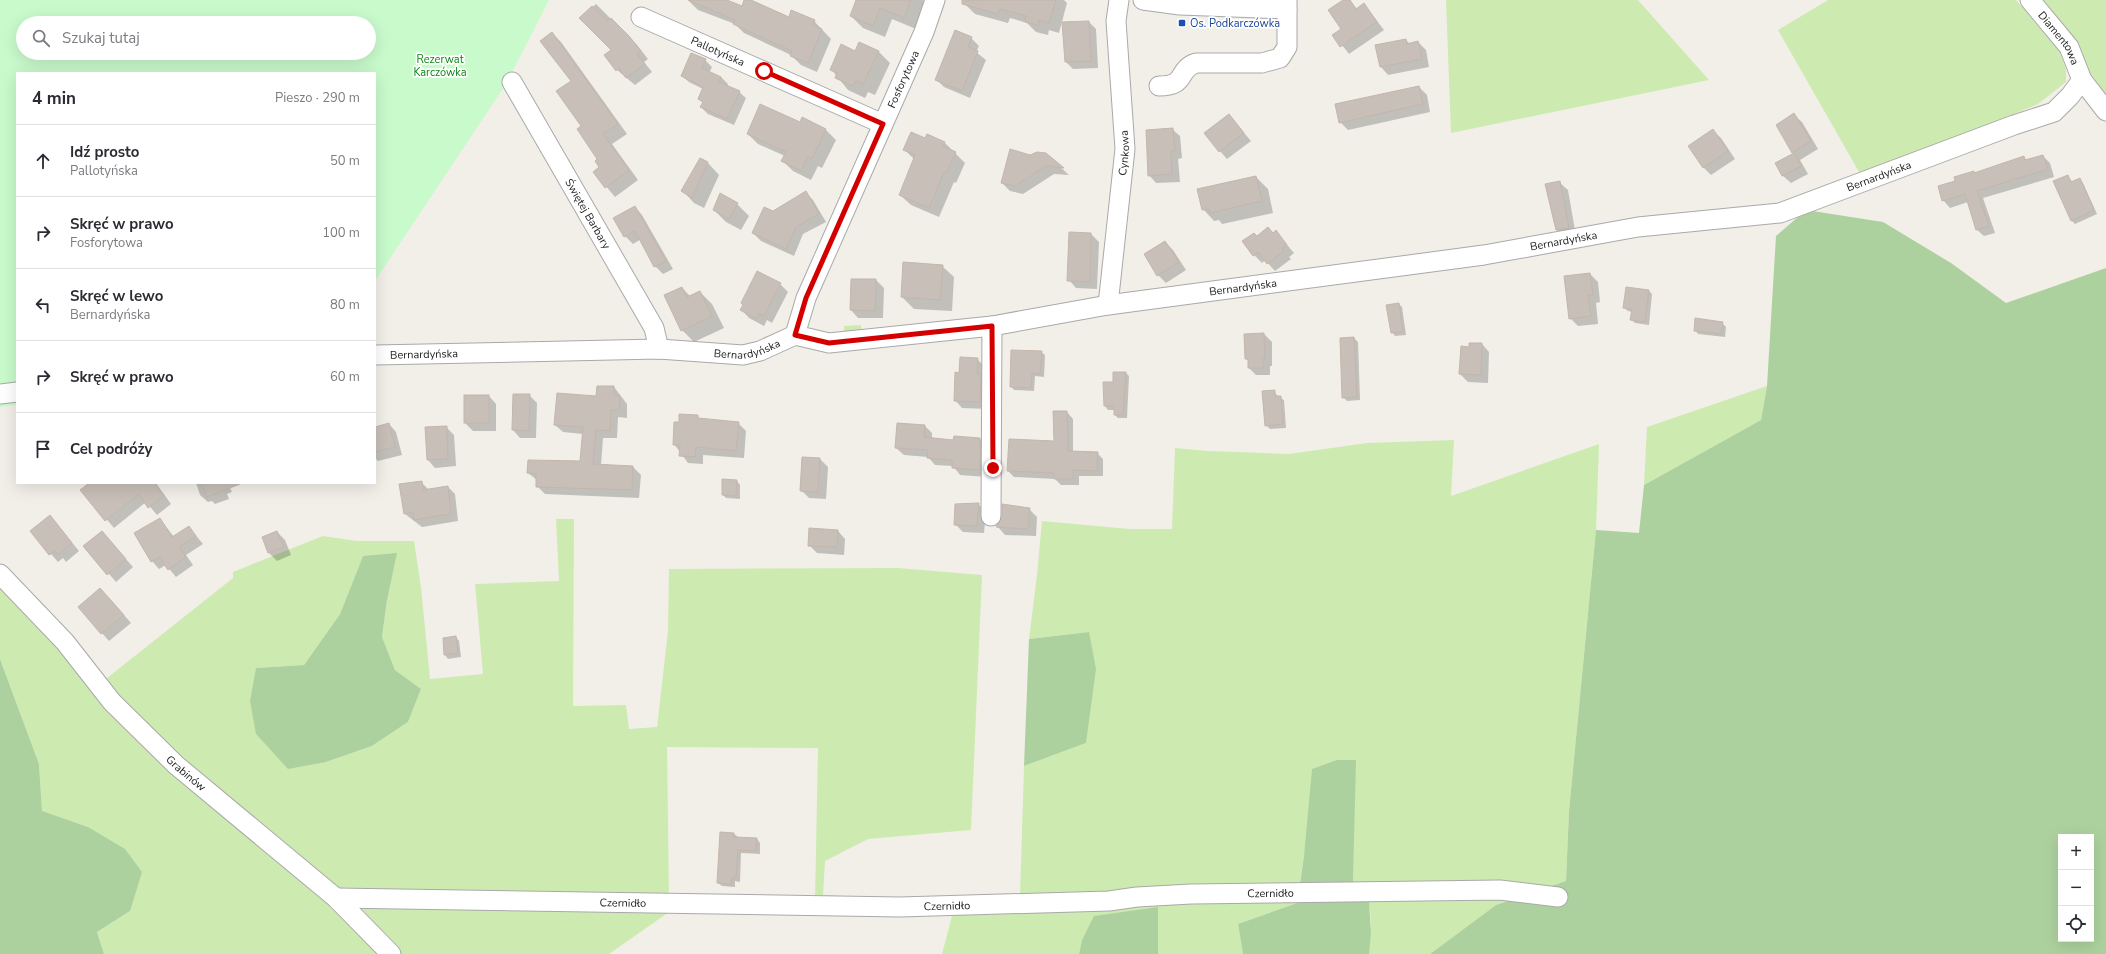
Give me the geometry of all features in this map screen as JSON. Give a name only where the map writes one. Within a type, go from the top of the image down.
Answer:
[{"type":"street","name":"Fosforytowa","points":[[795,335],[806,298],[924,32],[935,0]]},
{"type":"street","name":"Cynkowa","points":[[1108,305],[1125,156],[1116,21],[1119,0]]},
{"type":"street","points":[[1143,0],[1287,5],[1287,47],[1280,58],[1262,63],[1196,63],[1190,65],[1177,84],[1171,86],[1159,86]]},
{"type":"street","name":"Diamentowa","points":[[2030,0],[2069,47],[2082,80],[2106,111]]},
{"type":"street","name":"Pallotyńska","points":[[640,17],[883,124]]},
{"type":"street","name":"Bernardyńska","points":[[376,355],[659,349],[743,355],[760,351],[795,335],[829,343],[992,326],[1108,305],[1469,258],[1638,227],[1780,213],[2014,125],[2054,112],[2070,96],[2082,80]]},
{"type":"street","name":"Świętej Barbary","points":[[512,82],[654,328],[659,349]]},
{"type":"street","points":[[991,516],[992,326]]},
{"type":"street","points":[[0,394],[16,392]]},
{"type":"street","name":"Grabinów","points":[[0,574],[65,642],[112,702],[170,760],[336,898],[391,954]]},
{"type":"street","name":"Czernidło","points":[[336,898],[900,907],[1109,901],[1137,897],[1191,894],[1500,890],[1558,897]]},
{"type":"green space","name":"Rezerwat Karczówka","points":[[0,0],[549,0],[506,84],[376,279],[376,72],[16,72],[16,405],[0,407]]},
{"type":"green space","points":[[1446,0],[1638,0],[1709,80],[1451,133]]},
{"type":"green space","points":[[1828,0],[2016,0],[2059,51],[2066,69],[2066,82],[2038,104],[1864,175],[1859,172],[1778,30]]},
{"type":"green space","points":[[2036,0],[2106,0],[2106,94]]},
{"type":"green space","points":[[1806,210],[1883,222],[1951,263],[2006,303],[2106,268],[2106,954],[1430,954],[1496,905],[1566,881],[1569,811],[1596,530],[1639,533],[1644,485],[1761,420],[1767,386],[1776,236]]},
{"type":"green space","points":[[861,325],[862,336],[844,333],[844,326]]},
{"type":"green space","points":[[1767,386],[1761,420],[1644,485],[1647,427]]},
{"type":"green space","points":[[1454,440],[1451,496],[1599,444],[1596,530],[1569,811],[1566,881],[1539,891],[1353,883],[1355,760],[1337,760],[1304,856],[1298,892],[1020,896],[1024,766],[1086,743],[1089,632],[1029,639],[1042,521],[1130,529],[1172,529],[1175,448],[1208,451],[1289,454],[1367,443]]},
{"type":"green space","points":[[556,519],[574,519],[573,706],[626,705],[629,729],[657,727],[668,631],[669,569],[898,568],[982,575],[971,830],[868,839],[825,861],[823,895],[929,900],[815,900],[818,748],[667,747],[669,899],[339,893],[225,799],[102,682],[233,578],[233,572],[323,536],[357,541],[414,541],[421,587],[430,679],[483,674],[475,584],[559,581]],"holes":[[[363,556],[387,600],[382,637],[395,670],[421,689],[408,722],[372,746],[326,762],[256,668],[304,665],[340,614]]]},
{"type":"green space","points":[[397,553],[387,600],[382,637],[395,670],[421,689],[408,722],[372,746],[326,762],[288,769],[256,734],[250,701],[256,668],[304,665],[340,614],[363,556]]},
{"type":"green space","points":[[0,581],[382,954],[104,954],[97,932],[130,911],[88,827],[42,812],[39,764],[0,659]]},
{"type":"green space","points":[[1089,632],[1096,669],[1086,743],[1024,766],[1029,639]]},
{"type":"green space","points":[[0,659],[39,764],[42,811],[88,827],[125,849],[142,872],[130,911],[97,932],[104,954],[0,954]]},
{"type":"green space","points":[[1337,760],[1356,760],[1353,883],[1369,902],[1371,933],[1369,954],[1243,954],[1238,924],[1297,903],[1304,856],[1312,769]]},
{"type":"green space","points":[[1522,896],[1496,905],[1430,954],[1369,954],[1371,933],[1370,910],[1365,898]]},
{"type":"green space","points":[[1298,898],[1297,903],[1238,924],[1243,954],[1158,954],[1158,907],[1082,940],[1079,954],[942,954],[953,912]]},
{"type":"green space","points":[[362,903],[669,912],[609,954],[399,954],[356,911]]},
{"type":"green space","points":[[1158,907],[1158,954],[1079,954],[1082,940],[1094,916]]},
{"type":"building","points":[[688,0],[727,0],[742,6],[744,0],[751,0],[789,17],[791,10],[815,20],[813,25],[822,29],[808,63],[790,56],[792,51],[733,24],[735,20]]},
{"type":"building","points":[[856,0],[911,0],[904,18],[880,8],[873,26],[850,16]]},
{"type":"building","points":[[962,0],[1056,0],[1049,23],[1039,20],[1038,25],[1025,22],[1026,16],[1000,9],[998,14],[962,4]]},
{"type":"building","points":[[1343,0],[1350,0],[1356,9],[1364,3],[1377,22],[1340,47],[1332,35],[1341,29],[1328,10]]},
{"type":"building","points":[[592,6],[607,21],[611,18],[629,36],[641,51],[637,54],[645,64],[626,78],[619,68],[616,71],[604,55],[611,50],[579,18]]},
{"type":"building","points":[[1089,21],[1091,61],[1065,62],[1062,22]]},
{"type":"building","points":[[955,30],[972,37],[968,47],[978,51],[962,91],[935,80]]},
{"type":"building","points":[[552,32],[618,124],[603,134],[629,170],[605,188],[593,172],[599,167],[595,161],[597,159],[577,129],[581,126],[556,91],[571,81],[540,41]]},
{"type":"building","points":[[1406,39],[1407,44],[1418,41],[1422,59],[1380,67],[1375,45]]},
{"type":"building","points":[[859,42],[879,51],[863,84],[856,81],[853,86],[835,78],[837,73],[830,70],[841,44],[855,51]]},
{"type":"building","points":[[691,53],[706,59],[702,68],[721,77],[719,82],[740,91],[727,119],[700,107],[703,102],[698,99],[703,87],[681,76]]},
{"type":"building","points":[[1419,86],[1423,104],[1339,123],[1335,104]]},
{"type":"building","points":[[760,104],[800,122],[802,117],[826,129],[812,159],[808,157],[801,171],[781,161],[786,152],[747,134]]},
{"type":"building","points":[[1794,113],[1811,141],[1792,153],[1776,125]]},
{"type":"building","points":[[1229,114],[1244,133],[1219,152],[1204,133]]},
{"type":"building","points":[[1173,128],[1175,151],[1171,151],[1172,174],[1148,176],[1146,130]]},
{"type":"building","points":[[1713,129],[1728,151],[1703,168],[1688,146]]},
{"type":"building","points":[[911,132],[925,138],[927,134],[945,142],[943,146],[956,152],[946,173],[944,172],[929,208],[899,195],[915,155],[903,150]]},
{"type":"building","points":[[1010,149],[1030,155],[1037,152],[1046,153],[1064,168],[1046,166],[1015,186],[1001,183]]},
{"type":"building","points":[[1794,153],[1801,166],[1782,176],[1775,163]]},
{"type":"building","points":[[2043,155],[2048,169],[1977,191],[1989,226],[1976,230],[1965,194],[1942,201],[1938,186],[1955,181],[1954,177],[1974,171],[1974,173],[2024,156],[2025,160]]},
{"type":"building","points":[[700,158],[708,162],[692,198],[681,191]]},
{"type":"building","points":[[2068,175],[2071,182],[2080,178],[2094,210],[2071,221],[2053,181]]},
{"type":"building","points":[[1256,176],[1262,201],[1210,213],[1209,209],[1202,210],[1197,189]]},
{"type":"building","points":[[1560,181],[1569,228],[1556,230],[1545,184]]},
{"type":"building","points":[[806,191],[819,214],[796,227],[786,249],[752,233],[764,207],[773,211]]},
{"type":"building","points":[[720,193],[738,203],[729,219],[713,210]]},
{"type":"building","points":[[635,206],[666,261],[654,267],[635,231],[624,237],[613,218]]},
{"type":"building","points":[[1268,227],[1273,233],[1276,230],[1287,245],[1282,248],[1284,251],[1267,264],[1258,252],[1253,256],[1242,241],[1254,233],[1257,236]]},
{"type":"building","points":[[1069,232],[1091,233],[1090,282],[1067,281]]},
{"type":"building","points":[[1165,241],[1179,262],[1157,276],[1144,254]]},
{"type":"building","points":[[903,262],[943,265],[940,300],[901,297]]},
{"type":"building","points":[[757,271],[781,283],[764,316],[759,313],[757,319],[740,310],[743,305],[741,303]]},
{"type":"building","points":[[1590,273],[1593,295],[1588,295],[1591,316],[1569,319],[1564,276]]},
{"type":"building","points":[[851,279],[876,279],[875,311],[850,310]]},
{"type":"building","points":[[682,287],[687,297],[700,291],[712,316],[681,331],[664,295]]},
{"type":"building","points":[[1626,287],[1649,290],[1645,322],[1630,320],[1632,309],[1623,308]]},
{"type":"building","points":[[1399,303],[1403,332],[1391,333],[1386,305]]},
{"type":"building","points":[[1695,318],[1723,322],[1721,334],[1694,331]]},
{"type":"building","points":[[1264,333],[1265,359],[1263,359],[1263,368],[1248,368],[1248,359],[1245,359],[1244,334]]},
{"type":"building","points":[[1354,337],[1357,397],[1342,398],[1340,338]]},
{"type":"building","points":[[1469,343],[1482,343],[1481,375],[1459,374],[1461,346],[1469,347]]},
{"type":"building","points":[[1011,350],[1042,351],[1040,374],[1032,373],[1031,388],[1010,387]]},
{"type":"building","points":[[960,357],[978,358],[977,374],[981,374],[980,402],[954,401],[955,372],[959,373]]},
{"type":"building","points":[[1113,372],[1126,372],[1123,415],[1114,415],[1114,406],[1104,406],[1103,382],[1113,382]]},
{"type":"building","points":[[597,386],[614,386],[614,395],[620,396],[619,410],[611,410],[610,431],[596,430],[593,464],[633,466],[632,490],[536,487],[536,474],[527,473],[528,460],[580,461],[583,427],[554,425],[557,393],[596,396]]},
{"type":"building","points":[[1275,390],[1275,396],[1281,396],[1283,424],[1265,426],[1262,391]]},
{"type":"building","points":[[513,394],[530,394],[529,431],[512,430]]},
{"type":"building","points":[[464,395],[489,395],[489,423],[464,423]]},
{"type":"building","points":[[1053,411],[1067,411],[1068,451],[1098,452],[1097,471],[1073,470],[1073,479],[1054,479],[1054,473],[1007,471],[1009,439],[1054,441]]},
{"type":"building","points":[[679,414],[698,415],[698,418],[739,422],[736,451],[696,447],[695,457],[679,456],[680,445],[673,445],[674,422],[679,422]]},
{"type":"building","points":[[389,423],[395,447],[376,452],[376,427]]},
{"type":"building","points":[[897,423],[925,425],[924,437],[953,440],[954,436],[980,438],[980,470],[952,468],[952,460],[927,458],[928,450],[895,448]]},
{"type":"building","points":[[447,426],[448,459],[427,460],[425,427]]},
{"type":"building","points":[[802,457],[820,458],[818,492],[800,491]]},
{"type":"building","points":[[722,479],[737,480],[736,496],[722,495]]},
{"type":"building","points":[[422,481],[423,490],[448,486],[451,514],[414,520],[413,512],[404,514],[399,484]]},
{"type":"building","points":[[88,484],[156,484],[164,496],[148,508],[139,494],[105,521],[80,490]]},
{"type":"building","points":[[201,484],[240,484],[207,497]]},
{"type":"building","points":[[979,503],[977,526],[954,525],[955,504]]},
{"type":"building","points":[[1002,504],[1030,508],[1028,529],[996,527],[1002,516]]},
{"type":"building","points":[[50,515],[72,543],[58,555],[55,551],[49,555],[30,531]]},
{"type":"building","points":[[160,518],[172,537],[189,526],[196,536],[179,547],[186,557],[168,570],[159,557],[151,562],[134,533]]},
{"type":"building","points":[[809,528],[838,530],[837,547],[808,546]]},
{"type":"building","points":[[102,531],[126,559],[107,575],[83,546]]},
{"type":"building","points":[[277,531],[284,547],[268,553],[262,537]]},
{"type":"building","points":[[100,588],[124,615],[101,634],[78,607]]},
{"type":"building","points":[[456,636],[458,653],[444,655],[443,638]]},
{"type":"building","points":[[720,832],[734,833],[734,837],[757,838],[756,851],[738,850],[736,878],[732,878],[731,884],[717,883]]},
{"type":"place","name":"Os. Podkarczówka","points":[[1182,23]]},
{"type":"route","points":[[764,71],[883,124],[806,298],[795,335],[829,343],[992,326],[993,468]]}]
